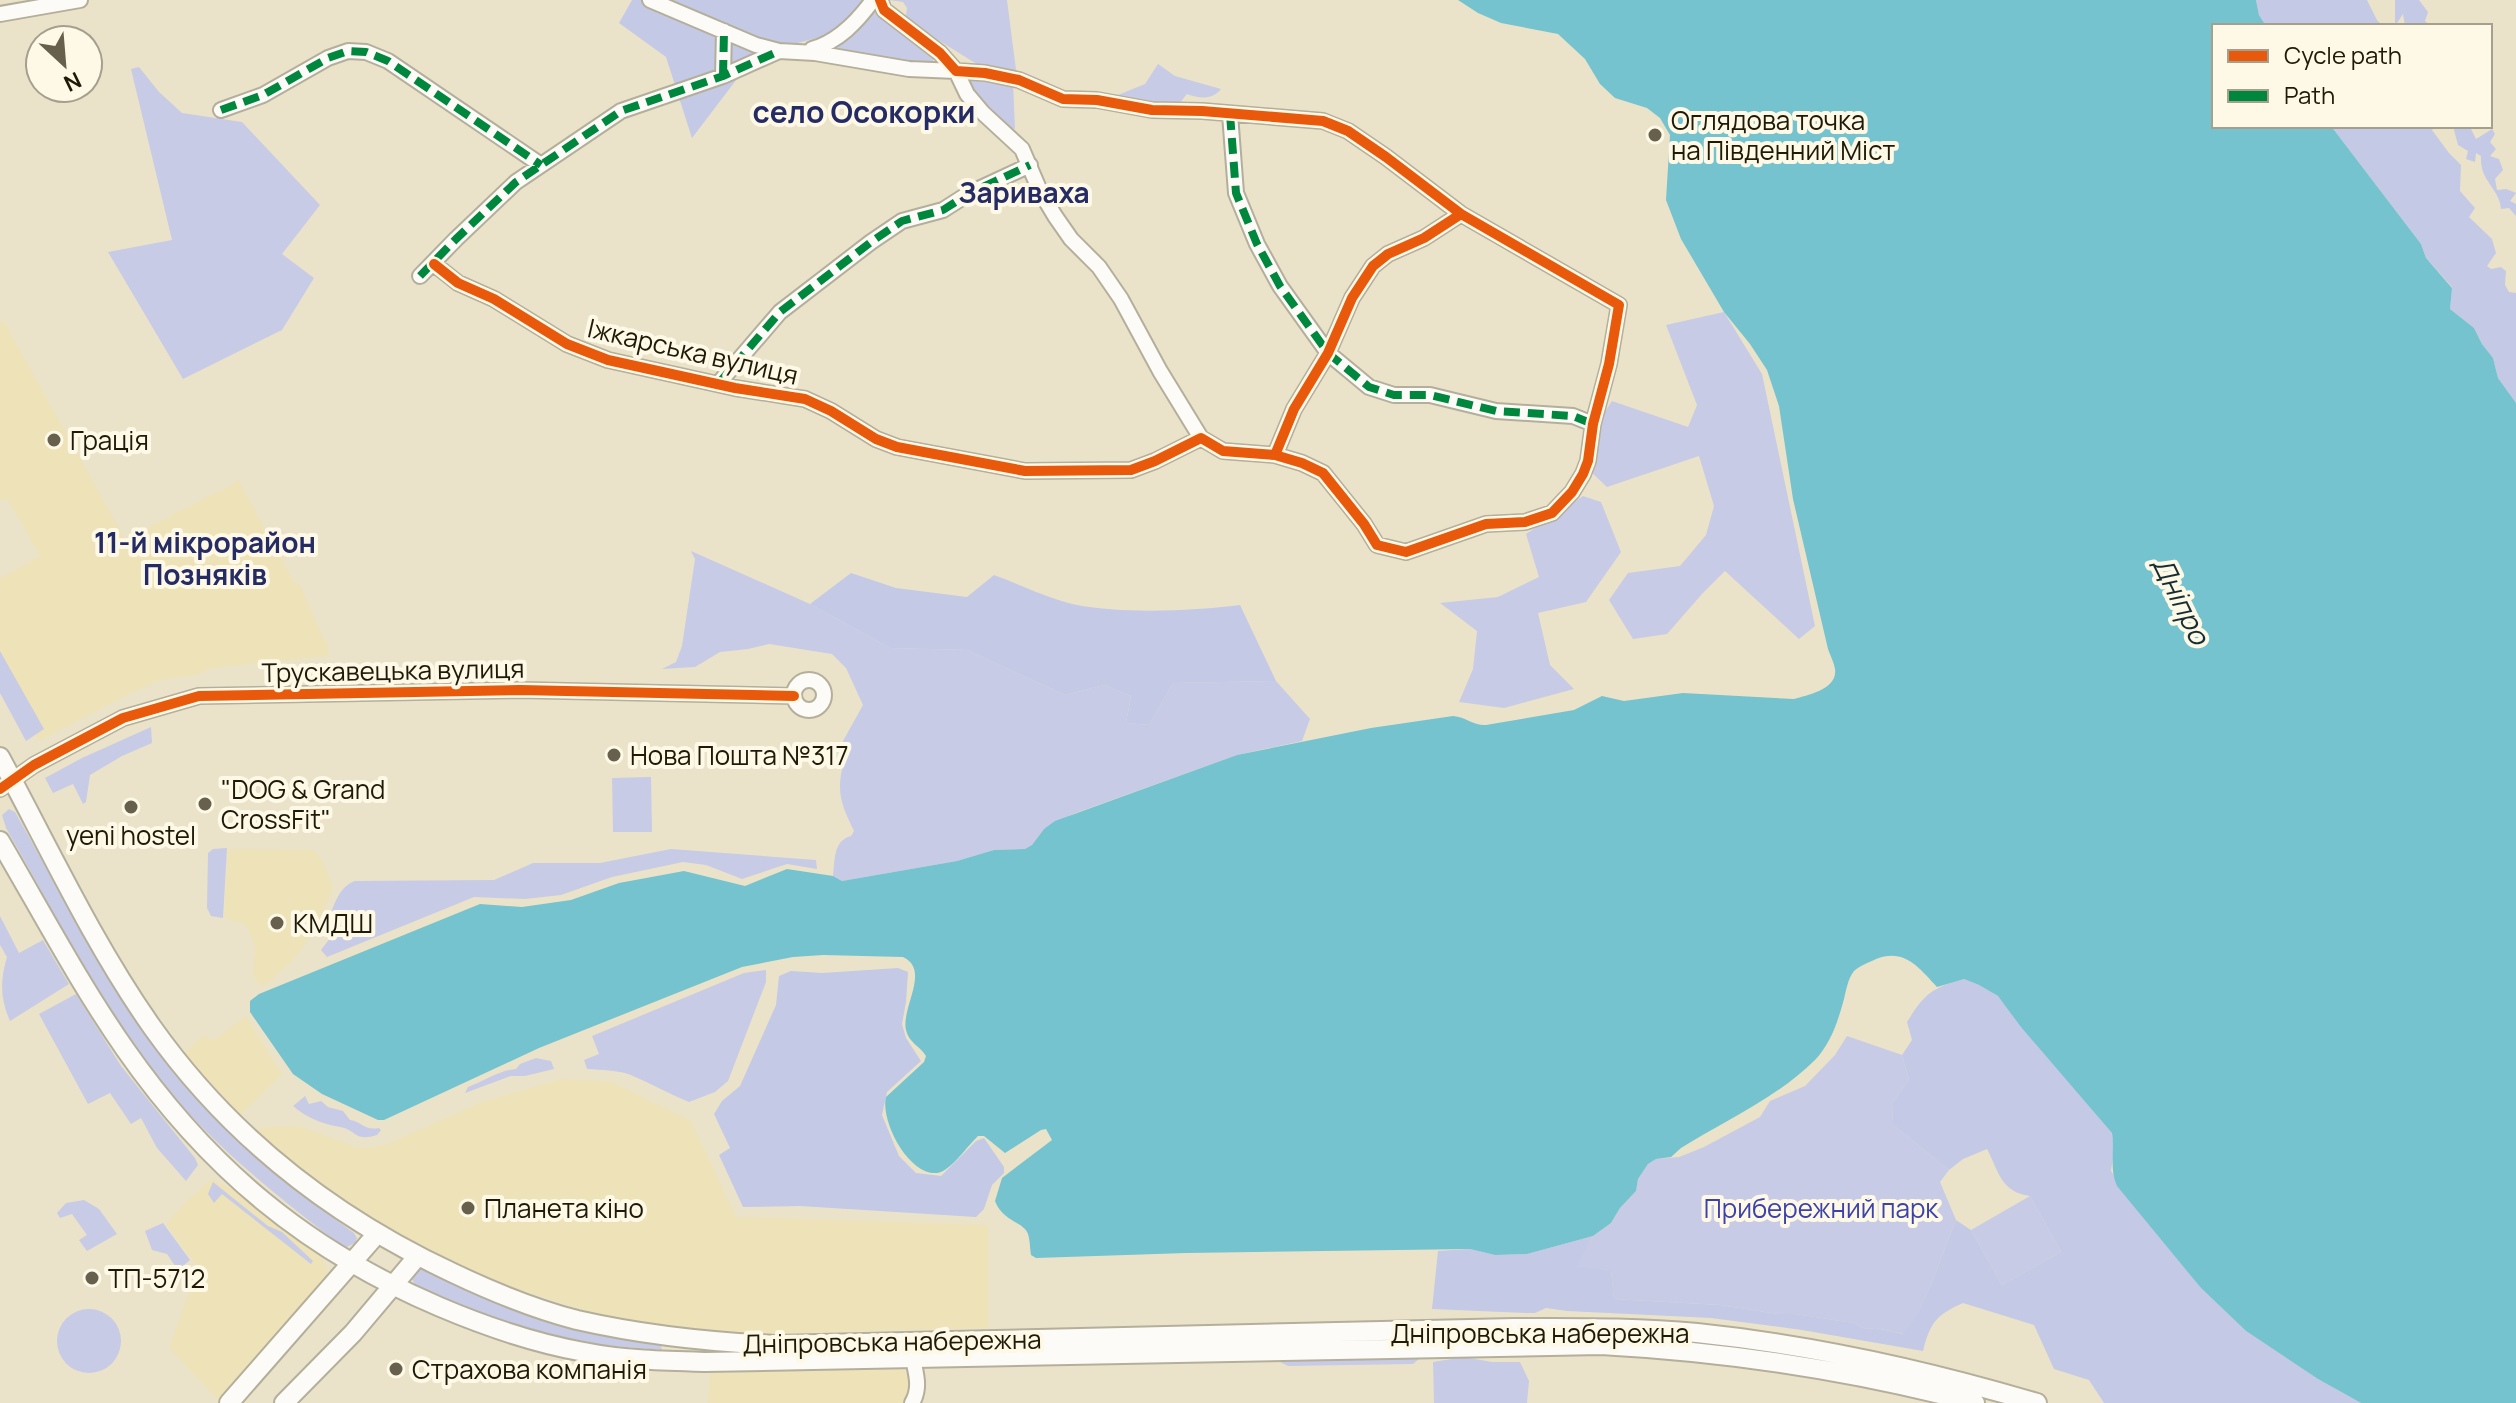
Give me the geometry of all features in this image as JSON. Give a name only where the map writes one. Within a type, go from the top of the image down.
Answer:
[{"type":"main road","name":"Дніпровська набережна","points":[[0,757],[6,784],[135,1002],[173,1055],[236,1126],[305,1186],[376,1235],[483,1288],[544,1310],[615,1328],[706,1342],[817,1344],[1514,1328],[1652,1330],[1734,1337],[1814,1349],[1893,1365],[2037,1403]]},
{"type":"main road","name":"Дніпровська набережна","points":[[0,841],[125,1049],[205,1148],[246,1188],[276,1213],[351,1264],[393,1287],[497,1330],[552,1346],[588,1353],[705,1362],[1536,1345],[1617,1346],[1687,1350],[1806,1365],[1894,1382],[1975,1403]]},
{"type":"main road","points":[[229,1403],[376,1235]]},
{"type":"main road","points":[[284,1403],[353,1333],[417,1257]]},
{"type":"street","points":[[0,14],[80,0]]},
{"type":"street","points":[[650,0],[756,45],[779,51],[803,51],[909,69],[956,71],[985,73],[1019,80],[1063,99],[1097,100],[1152,110],[1323,121],[1348,131],[1461,214],[1619,305],[1588,461],[1572,492],[1552,513],[1525,522],[1486,524],[1406,552],[1377,545],[1323,473],[1275,455],[1223,451],[1201,438],[1121,299],[1099,267],[1071,239],[1055,216],[1040,191],[1022,149],[983,113],[967,94],[956,71],[940,53],[884,10],[880,0]]},
{"type":"street","points":[[803,51],[830,44],[873,0]]},
{"type":"street","points":[[723,76],[724,31]]},
{"type":"street","points":[[221,110],[263,95],[328,58],[348,51],[366,52],[388,61],[541,165]]},
{"type":"street","points":[[420,276],[516,182],[621,111],[723,76],[779,51]]},
{"type":"street","points":[[1230,114],[1236,193],[1241,206],[1280,286],[1328,353],[1369,387],[1394,395],[1430,395],[1496,411],[1573,416],[1593,424]]},
{"type":"street","name":"Іжкарська вулиця","points":[[718,384],[780,312],[871,242],[902,221],[943,210],[968,194],[1030,165]]},
{"type":"street","points":[[1275,455],[1294,409],[1328,353],[1352,298],[1373,266],[1388,254],[1424,238],[1461,214]]},
{"type":"street","name":"Іжкарська вулиця","points":[[434,264],[458,283],[494,299],[567,344],[608,360],[805,399],[876,439],[897,447],[1025,471],[1131,470],[1201,438]]},
{"type":"street","name":"Трускавецька вулиця","points":[[6,784],[34,765],[123,718],[199,696],[520,690],[794,696]]},
{"type":"street","points":[[912,1403],[918,1380],[913,1359]]},
{"type":"shaded area","points":[[632,0],[864,0],[835,33],[756,54],[692,138],[666,57],[619,23]]},
{"type":"shaded area","points":[[2256,0],[2367,0],[2381,24],[2265,24]]},
{"type":"shaded area","points":[[2395,0],[2419,0],[2428,12],[2425,21],[2429,24],[2405,24],[2403,14],[2395,24]]},
{"type":"shaded area","points":[[2333,128],[2434,128],[2432,130],[2461,165],[2460,191],[2475,208],[2469,217],[2492,239],[2496,253],[2487,266],[2491,269],[2501,267],[2506,271],[2505,285],[2509,292],[2516,293],[2516,403],[2498,378],[2493,358],[2474,328],[2450,309],[2452,287],[2426,258],[2421,244]]},
{"type":"shaded area","points":[[2454,128],[2472,128],[2476,139],[2492,129],[2495,134],[2490,142],[2496,149],[2490,156],[2499,159],[2503,170],[2495,179],[2497,190],[2516,193],[2510,201],[2516,204],[2516,216],[2509,208],[2501,209],[2483,172],[2481,156],[2476,153],[2475,162],[2466,159],[2468,151],[2458,145]]},
{"type":"shaded area","points":[[4,321],[125,539],[239,481],[294,582],[300,585],[328,643],[328,656],[212,668],[199,674],[161,680],[39,741],[0,670],[0,578],[40,556],[7,498],[0,501],[0,323]]},
{"type":"shaded area","points":[[851,573],[896,588],[967,597],[994,575],[1077,605],[1115,610],[1180,610],[1240,605],[1276,681],[1173,683],[1149,725],[1126,723],[1131,696],[1104,685],[1065,695],[967,650],[890,648],[810,604]]},
{"type":"shaded area","points":[[228,849],[313,850],[321,858],[333,888],[316,929],[292,961],[261,986],[253,975],[255,945],[248,929],[244,924],[224,918]]},
{"type":"shaded area","points":[[898,968],[908,972],[902,1024],[906,1038],[921,1061],[887,1092],[882,1115],[899,1156],[916,1173],[941,1176],[976,1141],[984,1138],[1004,1167],[1004,1173],[992,1185],[984,1209],[976,1217],[800,1206],[743,1207],[719,1155],[730,1148],[714,1114],[722,1101],[740,1086],[776,1005],[779,976],[791,971],[822,973]]},
{"type":"shaded area","points":[[1964,979],[1998,996],[2112,1133],[2114,1150],[2111,1171],[2201,1288],[2246,1331],[2318,1379],[2361,1403],[2104,1403],[2089,1380],[2054,1369],[2034,1325],[1963,1303],[1936,1321],[1928,1333],[1923,1351],[1711,1318],[1546,1308],[1535,1313],[1432,1309],[1438,1251],[1470,1249],[1495,1255],[1527,1254],[1593,1236],[1577,1267],[1611,1270],[1614,1299],[1720,1305],[1795,1314],[1903,1334],[1925,1297],[1956,1220],[1971,1230],[2002,1285],[2061,1252],[2030,1196],[2020,1194],[2007,1185],[1987,1149],[1963,1159],[1949,1170],[1892,1124],[1893,1102],[1909,1080],[1902,1055],[1912,1040],[1907,1022],[1930,993]]},
{"type":"shaded area","points":[[246,1016],[282,1075],[240,1115],[184,1053],[204,1035],[212,1041]]},
{"type":"shaded area","points":[[563,1079],[612,1082],[691,1121],[736,1217],[988,1225],[988,1328],[746,1334],[652,1324],[594,1313],[489,1280],[428,1251],[326,1190],[253,1130],[274,1126],[303,1127],[356,1147],[367,1148],[385,1145],[482,1102]]},
{"type":"shaded area","points":[[213,1180],[246,1196],[320,1255],[327,1278],[325,1287],[219,1401],[169,1348],[198,1268],[166,1224]]},
{"type":"shaded area","points":[[900,1368],[908,1376],[909,1403],[708,1403],[710,1373]]},
{"type":"green space","points":[[889,0],[1007,0],[1016,70],[992,71],[980,66],[906,16],[907,8],[903,2]]},
{"type":"green space","points":[[874,12],[890,18],[916,37],[934,59],[930,65],[827,49],[856,30]]},
{"type":"green space","points":[[1158,64],[1175,76],[1221,89],[1206,98],[1187,94],[1179,103],[1166,106],[1113,97],[1145,84]]},
{"type":"green space","points":[[139,67],[159,92],[182,113],[242,122],[320,205],[282,254],[314,278],[282,330],[183,379],[108,252],[172,240],[131,69]]},
{"type":"green space","points":[[964,76],[1013,83],[1015,129],[990,115]]},
{"type":"green space","points":[[1724,312],[1762,374],[1815,626],[1799,639],[1725,571],[1667,634],[1633,639],[1609,600],[1628,573],[1680,566],[1706,535],[1714,506],[1699,456],[1607,487],[1589,470],[1600,419],[1612,401],[1688,427],[1697,405],[1666,325]]},
{"type":"green space","points":[[1583,496],[1601,502],[1621,552],[1586,602],[1538,613],[1550,665],[1574,689],[1504,708],[1459,702],[1473,669],[1477,631],[1440,603],[1498,597],[1539,577],[1526,534]]},
{"type":"green space","points":[[691,551],[810,604],[890,648],[967,650],[1065,695],[1104,685],[1131,696],[1126,723],[1149,725],[1173,683],[1276,681],[1310,719],[1302,741],[1237,755],[1073,814],[1044,829],[1025,849],[994,850],[957,861],[842,881],[833,876],[836,852],[841,842],[854,831],[840,793],[843,741],[863,705],[846,668],[832,654],[769,644],[720,652],[695,667],[662,669],[676,662],[682,646],[695,559]]},
{"type":"green space","points":[[0,651],[44,729],[26,741],[0,693]]},
{"type":"green space","points":[[151,727],[152,743],[90,775],[86,802],[83,804],[73,784],[53,793],[45,778]]},
{"type":"green space","points":[[651,777],[652,832],[613,832],[612,778]]},
{"type":"green space","points":[[9,809],[15,812],[121,1000],[162,1057],[228,1130],[301,1194],[354,1233],[357,1238],[355,1243],[347,1247],[341,1245],[258,1179],[199,1124],[155,1074],[86,971],[6,828],[2,815]]},
{"type":"green space","points":[[227,848],[223,918],[211,916],[207,908],[208,853],[213,849]]},
{"type":"green space","points":[[671,849],[816,860],[817,869],[787,864],[742,879],[706,865],[683,862],[612,877],[561,895],[525,899],[474,897],[327,957],[321,950],[330,938],[323,933],[335,903],[343,890],[355,881],[494,880],[533,863],[600,863]]},
{"type":"green space","points":[[0,916],[19,953],[43,940],[69,984],[10,1021],[3,997],[2,982],[7,957],[0,945]]},
{"type":"green space","points":[[766,970],[766,982],[728,1081],[715,1092],[689,1102],[631,1075],[587,1069],[584,1060],[599,1054],[592,1036],[744,973]]},
{"type":"green space","points":[[76,994],[121,1066],[195,1158],[198,1165],[186,1181],[157,1148],[141,1118],[131,1124],[110,1093],[88,1104],[39,1014]]},
{"type":"green space","name":"Прибережний парк","points":[[1847,1036],[1902,1055],[1909,1080],[1893,1102],[1892,1124],[1949,1170],[1940,1182],[1956,1220],[1926,1296],[1904,1334],[1795,1314],[1720,1305],[1614,1299],[1611,1270],[1576,1268],[1593,1236],[1611,1223],[1636,1191],[1638,1179],[1648,1164],[1656,1159],[1679,1157],[1704,1147],[1760,1117],[1770,1101],[1805,1086],[1835,1055]]},
{"type":"green space","points":[[536,1058],[551,1061],[554,1069],[511,1076],[465,1093],[468,1087]]},
{"type":"green space","points":[[305,1096],[309,1104],[321,1101],[328,1107],[343,1111],[350,1120],[381,1130],[377,1135],[364,1137],[346,1128],[315,1120],[293,1106]]},
{"type":"green space","points":[[213,1182],[268,1226],[282,1232],[313,1261],[311,1264],[222,1194],[214,1203],[208,1194]]},
{"type":"green space","points":[[2030,1196],[2061,1252],[2002,1285],[1971,1230]]},
{"type":"green space","points":[[84,1200],[99,1209],[117,1234],[87,1251],[79,1240],[87,1235],[72,1214],[60,1218],[57,1213],[66,1203]]},
{"type":"green space","points":[[163,1223],[190,1260],[178,1270],[167,1254],[152,1250],[145,1231]]},
{"type":"green space","points":[[417,1269],[520,1311],[608,1335],[661,1345],[662,1350],[603,1345],[514,1327],[415,1285],[412,1279]]},
{"type":"green space","points":[[89,1309],[101,1311],[112,1318],[119,1329],[119,1353],[112,1364],[101,1371],[89,1373],[77,1371],[66,1364],[59,1353],[57,1341],[59,1329],[66,1318],[77,1311]]},
{"type":"green space","points":[[1464,1357],[1492,1362],[1520,1362],[1529,1381],[1527,1403],[1434,1403],[1433,1362]]},
{"type":"green space","points":[[1420,1358],[1413,1364],[1288,1366],[1278,1361]]},
{"type":"water","name":"Дніпро","points":[[1458,0],[2256,0],[2265,24],[2212,24],[2212,128],[2333,128],[2421,244],[2426,258],[2452,288],[2450,309],[2474,328],[2493,358],[2498,378],[2516,403],[2516,1403],[2361,1403],[2318,1379],[2246,1331],[2201,1288],[2117,1186],[2113,1173],[2112,1133],[1998,996],[1964,979],[1937,987],[1911,962],[1895,956],[1876,959],[1854,971],[1830,1039],[1815,1060],[1785,1086],[1671,1157],[1656,1159],[1648,1164],[1638,1179],[1636,1191],[1611,1223],[1593,1236],[1527,1254],[1495,1255],[1470,1249],[1036,1258],[1031,1255],[1029,1236],[1025,1230],[1003,1213],[995,1201],[1002,1178],[1052,1140],[1046,1129],[1005,1153],[984,1136],[978,1136],[953,1163],[937,1173],[916,1166],[892,1132],[885,1107],[886,1097],[924,1062],[926,1056],[906,1030],[915,971],[903,957],[823,955],[793,957],[742,967],[539,1048],[384,1120],[322,1094],[293,1074],[250,1012],[250,1001],[259,994],[480,904],[522,907],[571,900],[619,883],[684,871],[745,886],[787,869],[833,876],[842,881],[957,861],[994,850],[1025,849],[1055,821],[1237,755],[1371,728],[1453,716],[1486,725],[1574,710],[1602,696],[1624,701],[1683,693],[1794,699],[1814,693],[1832,682],[1835,669],[1793,499],[1779,406],[1767,370],[1724,312],[1681,239],[1666,200],[1670,135],[1660,118],[1647,108],[1615,98],[1600,84],[1585,59],[1558,34],[1501,23]]},
{"type":"marked path","points":[[723,76],[724,31]]},
{"type":"marked path","points":[[221,110],[263,95],[328,58],[348,51],[366,52],[388,61],[541,165]]},
{"type":"marked path","points":[[420,276],[516,182],[621,111],[723,76],[779,51]]},
{"type":"marked path","points":[[1230,114],[1236,193],[1257,244],[1280,286],[1328,353],[1369,387],[1394,395],[1430,395],[1496,411],[1573,416],[1593,424]]},
{"type":"marked path","points":[[718,384],[780,312],[871,242],[902,221],[943,210],[968,194],[1030,165]]},
{"type":"cycle path","points":[[880,0],[884,10],[940,53],[956,71],[1019,80],[1063,99],[1097,100],[1152,110],[1323,121],[1348,131],[1461,214],[1619,305],[1588,461],[1572,492],[1552,513],[1525,522],[1486,524],[1406,552],[1377,545],[1323,473],[1275,455],[1294,409],[1328,353],[1352,298],[1373,266],[1388,254],[1424,238],[1461,214]]},
{"type":"cycle path","points":[[434,264],[458,283],[494,299],[567,344],[608,360],[735,388],[805,399],[876,439],[897,447],[1025,471],[1131,470],[1201,438],[1223,451],[1275,455]]},
{"type":"cycle path","points":[[0,789],[34,765],[123,718],[199,696],[520,690],[794,696]]},
{"type":"place","name":"Оглядова точка на Південний Міст","points":[[1655,135]]},
{"type":"place","name":"Грація","points":[[54,440]]},
{"type":"place","name":"Нова Пошта №317","points":[[614,755]]},
{"type":"place","name":"\"DOG & Grand CrossFit\"","points":[[205,804]]},
{"type":"place","name":"yeni hostel","points":[[131,807]]},
{"type":"place","name":"КМДШ","points":[[277,923]]},
{"type":"place","name":"Планета кіно","points":[[468,1208]]},
{"type":"place","name":"ТП-5712","points":[[92,1278]]},
{"type":"place","name":"Страхова компанія","points":[[396,1369]]},
{"type":"district","name":"село Осокорки","points":[[864,111]]},
{"type":"district","name":"Зариваха","points":[[1024,192]]},
{"type":"district","name":"11-й мікрорайон Позняків","points":[[205,558]]}]
